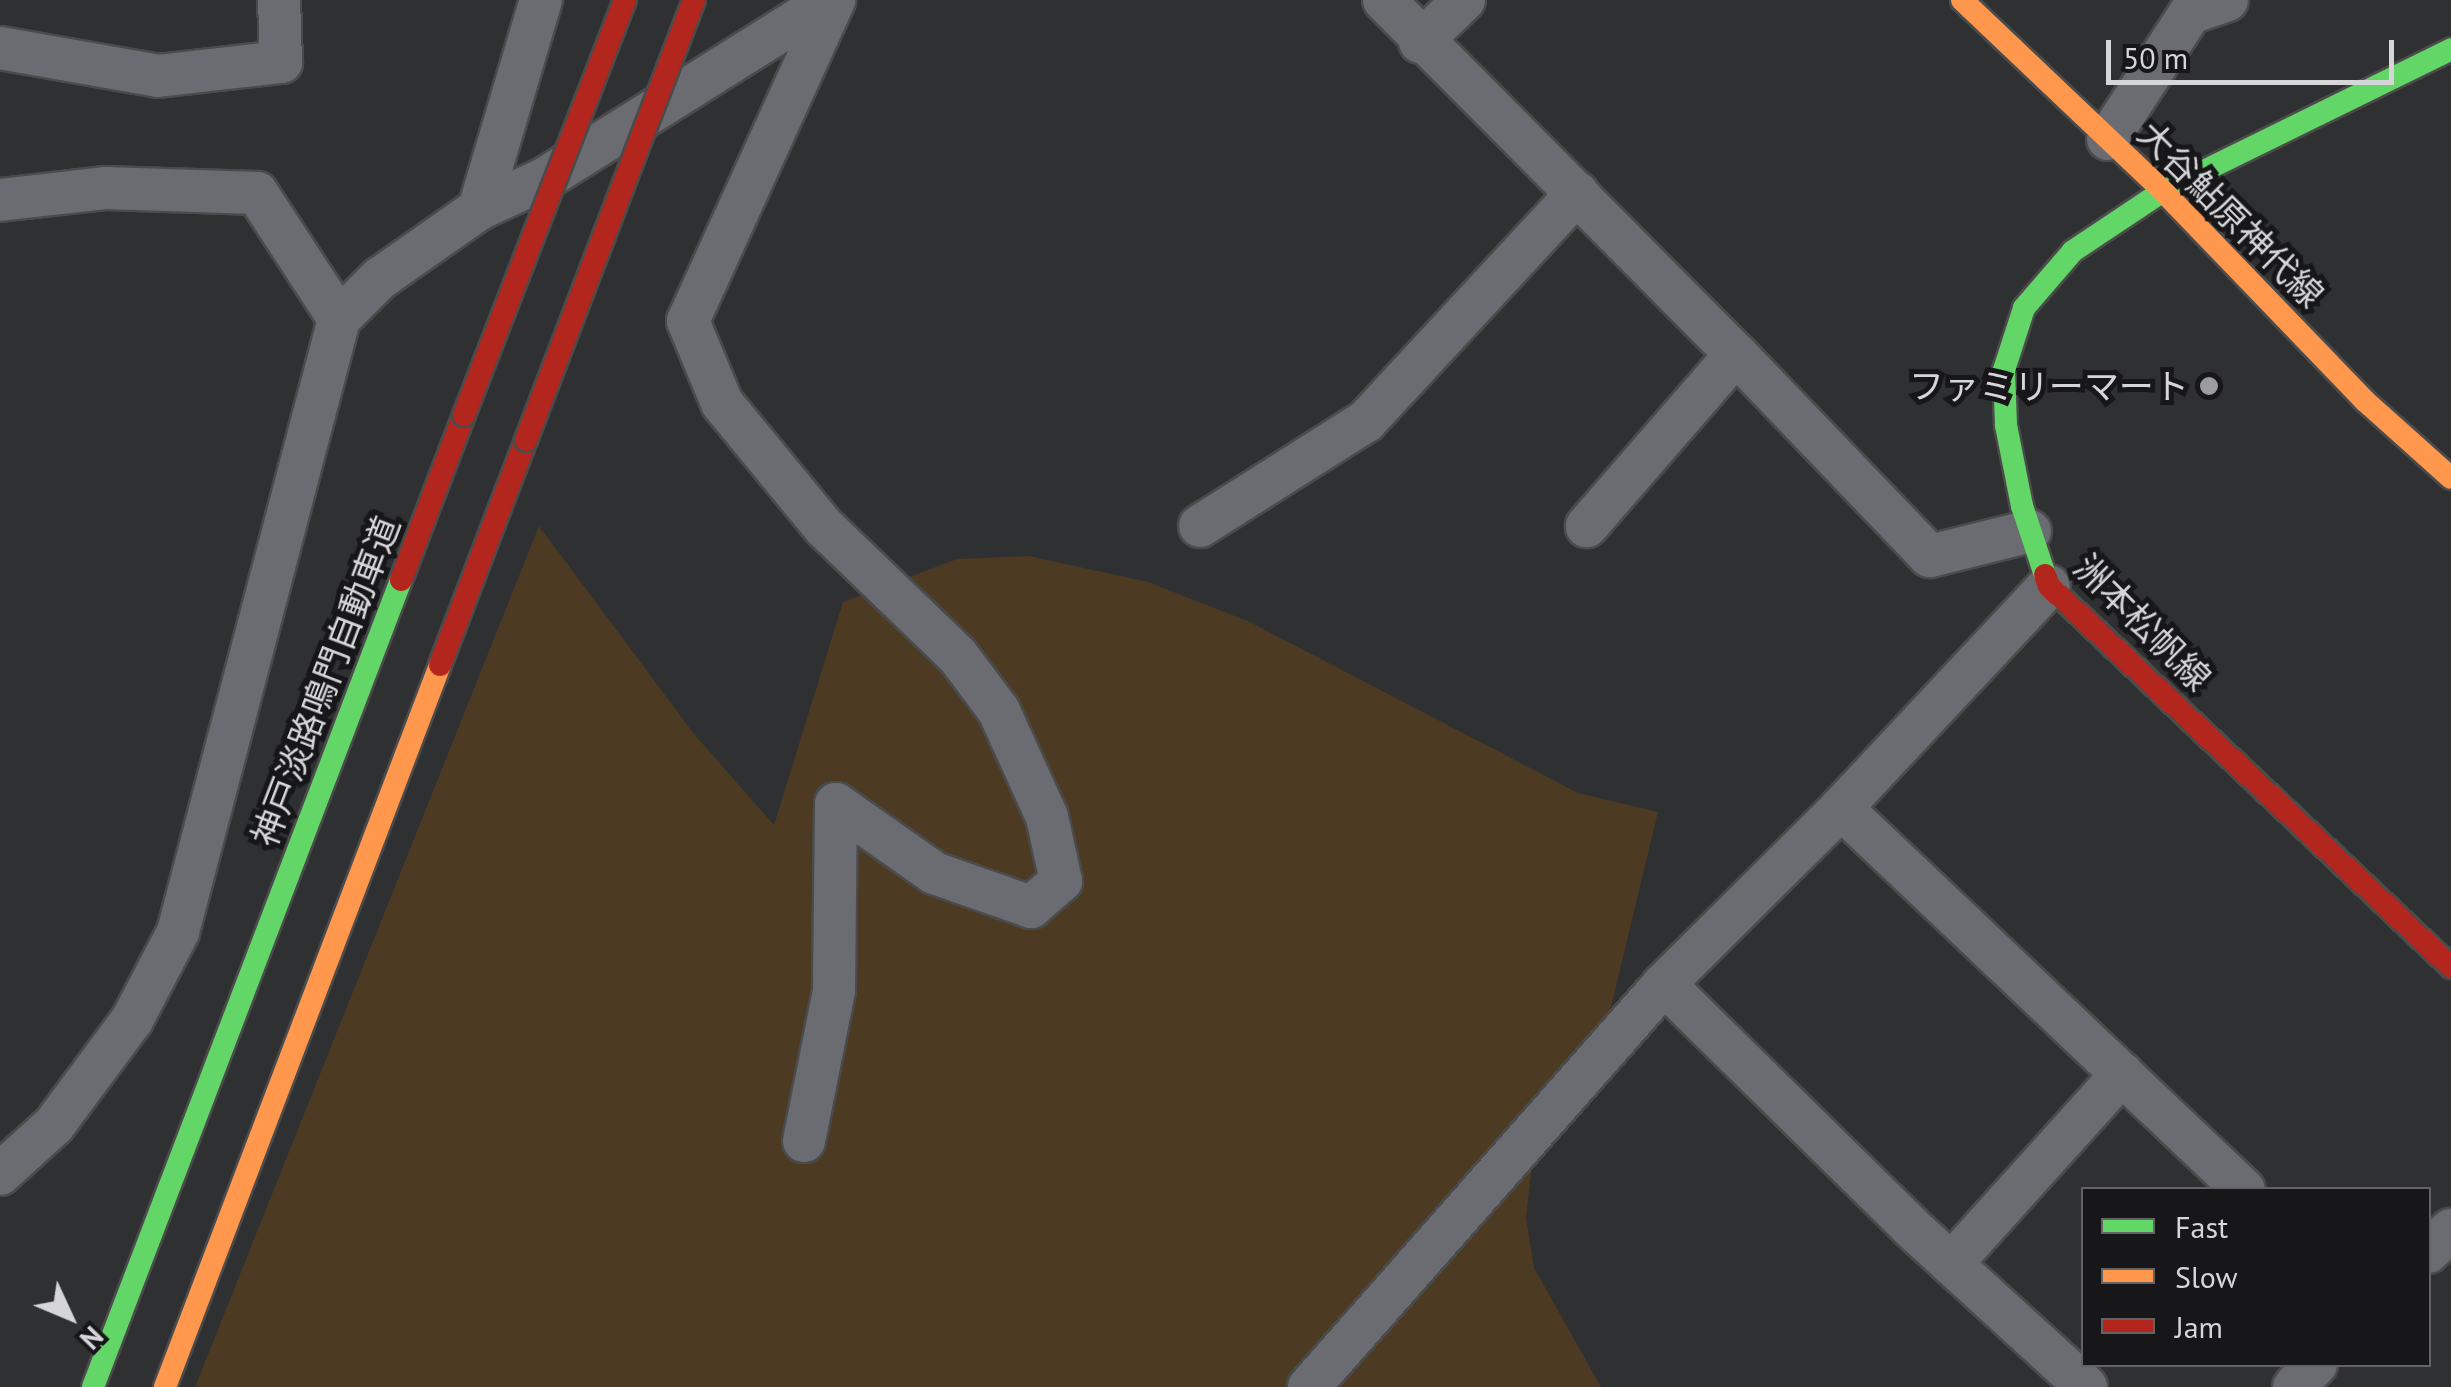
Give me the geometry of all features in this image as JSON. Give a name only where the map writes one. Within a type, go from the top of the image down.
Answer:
[{"type":"main road","name":"神戸淡路鳴門自動車道","points":[[93,1387],[625,0]]},
{"type":"main road","points":[[165,1387],[694,0]]},
{"type":"main road","name":"大谷鮎原神代線","points":[[1962,0],[2163,190],[2365,401],[2450,476]]},
{"type":"main road","name":"洲本松帆線","points":[[2451,49],[2163,190],[2074,251],[2024,308],[2004,370],[2006,425],[2030,531],[2049,586],[2451,967]]},
{"type":"street","points":[[0,48],[158,76],[281,62],[278,0]]},
{"type":"street","points":[[479,209],[542,0]]},
{"type":"street","points":[[0,1174],[54,1125],[132,1020],[178,932],[339,319],[379,279],[479,209],[546,178],[832,0]]},
{"type":"street","points":[[804,1141],[834,991],[836,804],[934,872],[1031,907],[1061,880],[1047,817],[999,711],[958,656],[823,526],[722,404],[688,321],[832,0]]},
{"type":"street","points":[[1384,0],[1420,42],[1577,193],[1930,556],[2030,531]]},
{"type":"street","points":[[1420,42],[1464,0]]},
{"type":"street","points":[[2108,140],[2190,13],[2227,0]]},
{"type":"street","points":[[0,200],[106,188],[257,193],[339,319]]},
{"type":"street","points":[[1200,526],[1366,422],[1577,193]]},
{"type":"street","points":[[1588,526],[1736,354]]},
{"type":"street","points":[[1310,1387],[1664,984],[1842,808],[2049,586]]},
{"type":"street","points":[[1842,808],[2241,1187]]},
{"type":"street","points":[[1664,984],[1951,1264],[2086,1387]]},
{"type":"street","points":[[1951,1264],[2122,1074]]},
{"type":"street","points":[[2431,1249],[2451,1230]]},
{"type":"street","points":[[2294,1387],[2313,1367]]},
{"type":"shaded area","points":[[539,526],[694,734],[774,825],[843,602],[957,559],[1029,556],[1148,582],[1250,622],[1578,793],[1658,812],[1596,1069],[1561,1107],[1532,1166],[1526,1217],[1534,1268],[1601,1387],[195,1387]]},
{"type":"traffic: fast","points":[[2045,575],[2022,506],[2006,425],[2004,370],[2024,308],[2073,251],[2163,191],[2451,49]]},
{"type":"traffic: fast","points":[[93,1387],[401,580]]},
{"type":"traffic: slow","points":[[1962,0],[2163,191],[2365,401],[2451,478]]},
{"type":"traffic: slow","points":[[165,1387],[440,665]]},
{"type":"traffic: jam","points":[[464,415],[625,0]]},
{"type":"traffic: jam","points":[[526,440],[694,0]]},
{"type":"traffic: jam","points":[[401,580],[464,415]]},
{"type":"traffic: jam","points":[[440,665],[526,440]]},
{"type":"traffic: jam","points":[[2045,575],[2049,586],[2451,967]]},
{"type":"place","name":"ファミリーマート","points":[[2209,386]]}]
